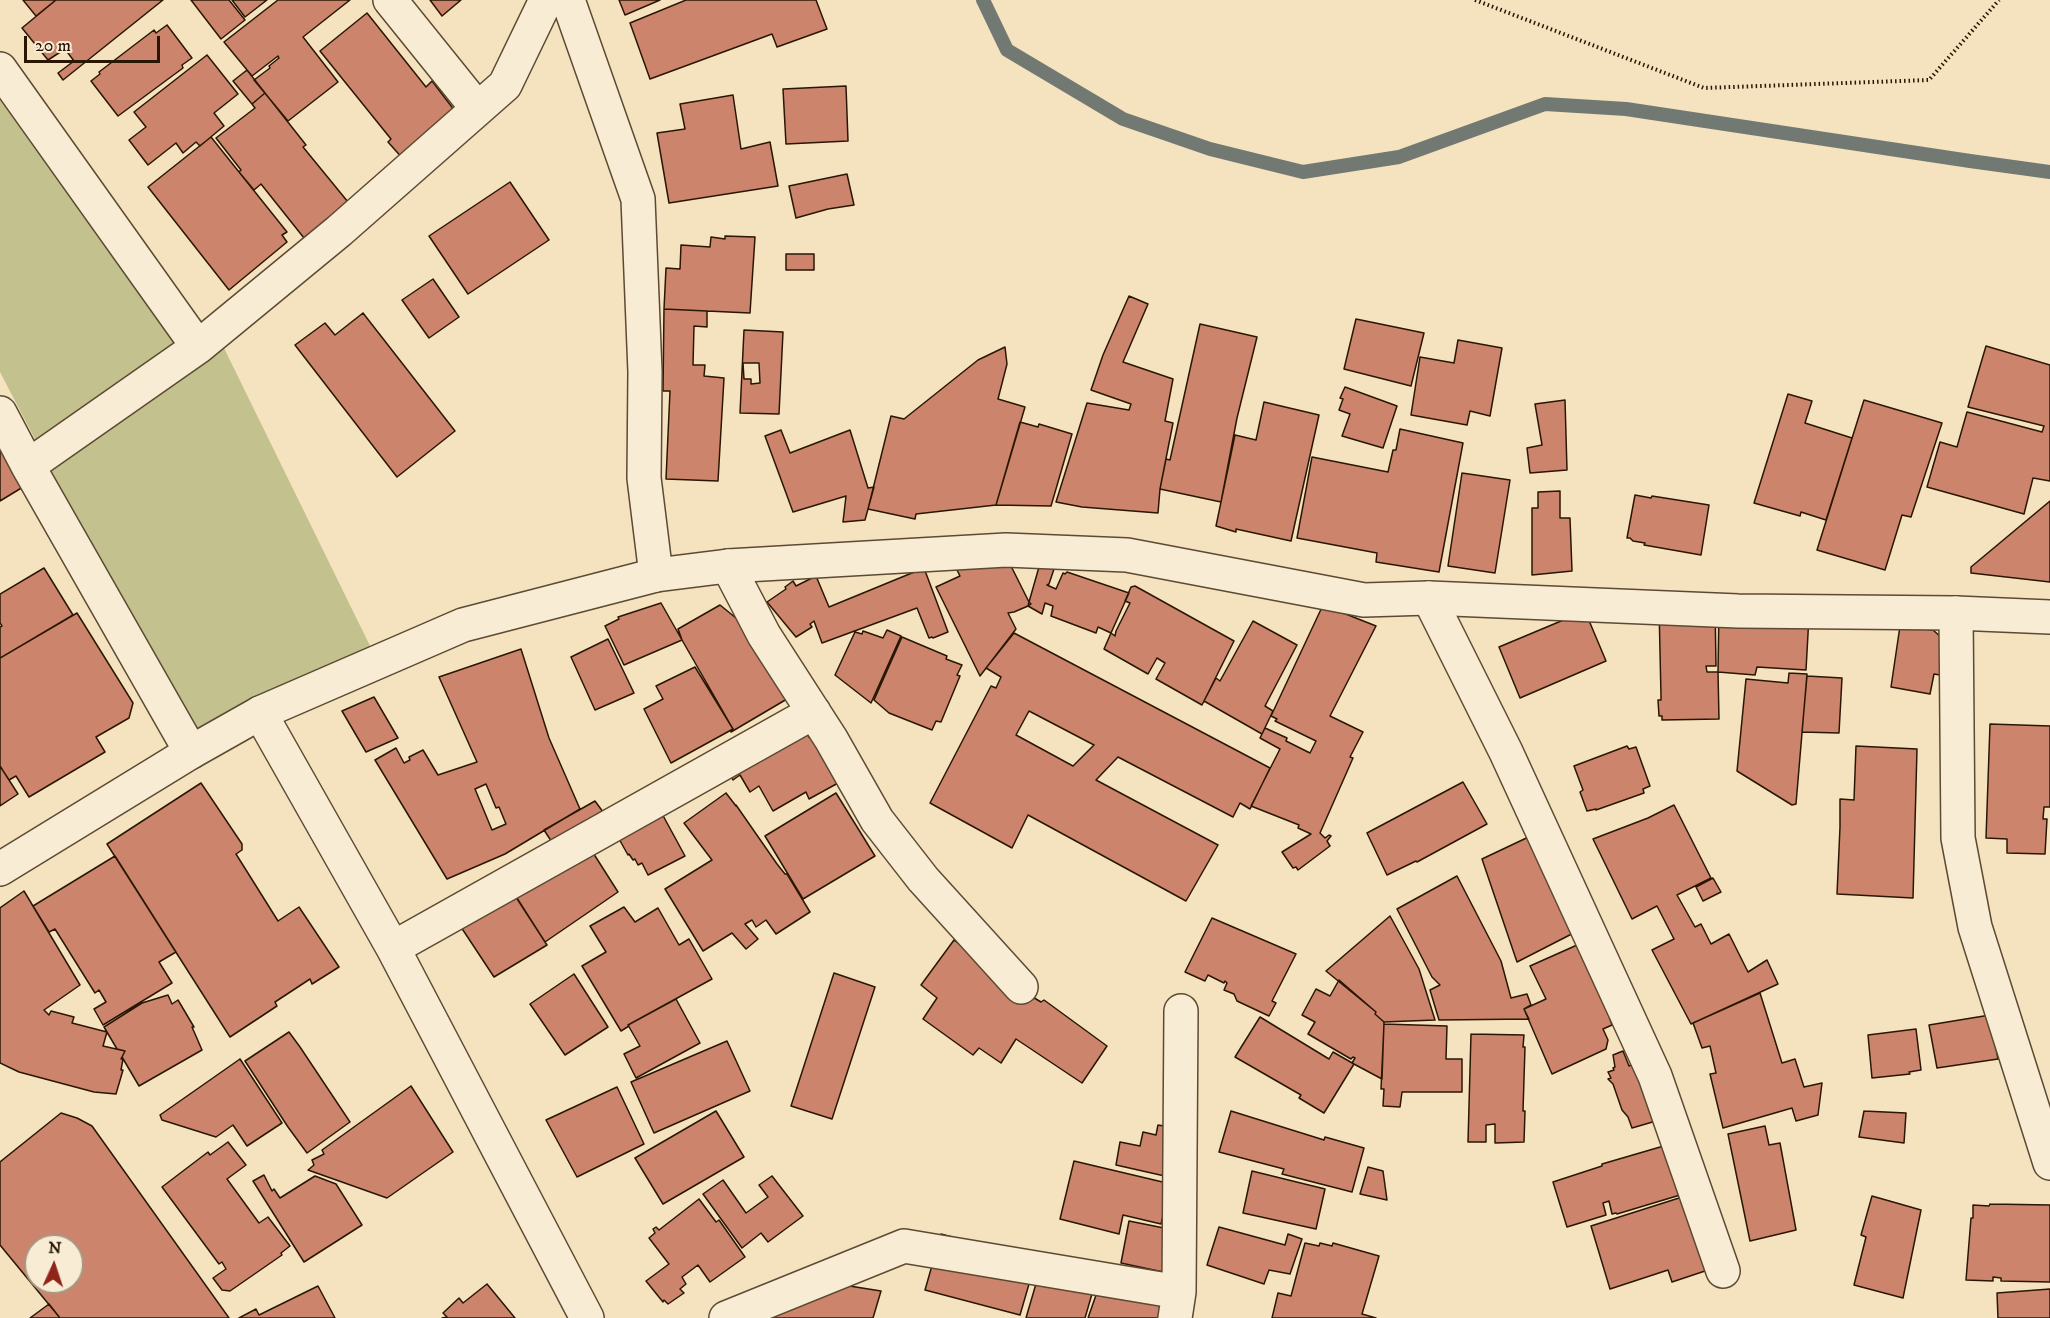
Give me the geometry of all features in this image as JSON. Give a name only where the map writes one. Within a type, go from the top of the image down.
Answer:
[{"type":"street","points":[[390,0],[477,108]]},
{"type":"street","points":[[28,466],[198,347],[339,231],[505,85],[546,0]]},
{"type":"street","points":[[568,0],[638,199],[645,372],[644,478],[656,575]]},
{"type":"street","points":[[0,69],[198,347]]},
{"type":"street","points":[[0,413],[191,752]]},
{"type":"street","points":[[0,869],[191,752],[260,713],[464,625],[656,575],[728,566],[1006,550],[1127,555],[1364,600],[1429,598],[1738,611],[2050,617]]},
{"type":"street","points":[[728,566],[764,636],[814,712],[878,820],[923,879],[1021,987]]},
{"type":"street","points":[[1429,598],[1506,752],[1655,1076],[1723,1271]]},
{"type":"street","points":[[1956,614],[1958,838],[1975,927],[2050,1163]]},
{"type":"street","points":[[393,948],[814,712]]},
{"type":"street","points":[[260,713],[393,948],[587,1318]]},
{"type":"street","points":[[726,1318],[904,1246],[1177,1305],[1181,1011]]},
{"type":"path","points":[[1475,0],[1704,88],[1929,80],[1999,0]]},
{"type":"shaded area","points":[[0,95],[178,341],[38,445],[0,372]]},
{"type":"shaded area","points":[[222,344],[372,650],[194,732],[43,470]]},
{"type":"building","points":[[23,0],[56,0],[36,16]]},
{"type":"building","points":[[56,0],[163,0],[63,80],[58,73],[74,61],[65,49],[48,60],[22,28]]},
{"type":"building","points":[[191,0],[229,0],[245,20],[221,39]]},
{"type":"building","points":[[232,0],[267,0],[245,17]]},
{"type":"building","points":[[278,0],[350,0],[303,37],[338,82],[288,121],[254,80],[270,68],[269,66],[279,58],[278,56],[252,76],[224,42]]},
{"type":"building","points":[[430,0],[461,0],[442,16]]},
{"type":"building","points":[[619,0],[660,0],[625,15]]},
{"type":"building","points":[[686,0],[816,0],[827,29],[777,47],[772,34],[650,79],[630,23]]},
{"type":"building","points":[[367,13],[426,87],[432,81],[458,115],[404,160],[388,142],[391,139],[320,51]]},
{"type":"building","points":[[167,25],[192,58],[182,65],[183,68],[118,116],[91,81],[100,74],[99,72],[154,30],[156,33]]},
{"type":"building","points":[[207,55],[238,94],[214,113],[224,126],[200,146],[196,142],[183,153],[176,143],[148,165],[129,140],[146,127],[134,112]]},
{"type":"building","points":[[247,70],[265,93],[252,104],[233,81]]},
{"type":"building","points":[[846,86],[848,141],[786,144],[783,89]]},
{"type":"building","points":[[265,93],[306,145],[303,147],[348,202],[304,238],[261,184],[254,190],[216,138],[255,108],[252,104]]},
{"type":"building","points":[[733,95],[741,149],[770,142],[778,186],[669,203],[657,133],[685,129],[680,104]]},
{"type":"building","points":[[211,137],[287,232],[282,235],[287,242],[229,290],[148,187]]},
{"type":"building","points":[[847,174],[854,205],[796,218],[789,186]]},
{"type":"building","points":[[510,182],[549,240],[468,294],[429,236]]},
{"type":"building","points":[[725,236],[755,237],[750,313],[664,309],[666,268],[680,269],[681,245],[710,247],[711,237],[725,239]]},
{"type":"building","points":[[786,254],[814,254],[814,270],[786,270]]},
{"type":"building","points":[[433,279],[459,317],[429,338],[402,300]]},
{"type":"building","points":[[1129,296],[1148,304],[1123,362],[1173,379],[1165,421],[1173,423],[1160,489],[1158,513],[1082,507],[1056,502],[1087,403],[1129,410],[1131,404],[1091,390],[1103,355]]},
{"type":"building","points":[[664,309],[707,311],[707,327],[694,326],[693,365],[705,365],[704,376],[724,378],[718,481],[666,479],[670,391],[663,391]]},
{"type":"building","points":[[363,313],[455,431],[397,477],[295,345],[325,323],[335,335]]},
{"type":"building","points":[[1356,319],[1424,333],[1411,386],[1344,369]]},
{"type":"building","points":[[1200,324],[1257,337],[1237,418],[1221,502],[1160,489],[1166,459],[1170,460]]},
{"type":"building","points":[[744,330],[783,332],[779,414],[740,413]]},
{"type":"building","points":[[1458,340],[1502,348],[1490,416],[1470,411],[1467,425],[1411,415],[1420,357],[1454,363]]},
{"type":"building","points":[[1986,346],[2050,365],[2050,481],[2033,478],[2024,514],[1927,487],[1940,442],[1957,447],[1967,412],[2042,432],[2044,426],[1968,407]]},
{"type":"building","points":[[1005,347],[1007,364],[998,399],[1025,407],[996,505],[916,514],[915,519],[868,509],[891,416],[904,419],[978,360]]},
{"type":"building","points":[[743,363],[759,363],[760,383],[751,384],[751,379],[744,379]]},
{"type":"building","points":[[1345,387],[1397,406],[1383,448],[1342,436],[1350,414],[1339,410],[1343,399],[1340,398]]},
{"type":"building","points":[[1788,394],[1812,401],[1805,423],[1852,438],[1826,520],[1801,512],[1800,516],[1754,503]]},
{"type":"building","points":[[1565,400],[1567,470],[1530,473],[1527,448],[1542,445],[1535,404]]},
{"type":"building","points":[[1864,400],[1942,423],[1911,517],[1902,515],[1885,570],[1817,550]]},
{"type":"building","points":[[1264,402],[1319,415],[1291,541],[1236,529],[1236,532],[1216,526],[1235,435],[1256,440]]},
{"type":"building","points":[[1020,422],[1038,427],[1039,424],[1072,434],[1051,506],[996,505]]},
{"type":"building","points":[[1400,429],[1463,443],[1439,572],[1376,562],[1377,553],[1297,538],[1312,457],[1388,472]]},
{"type":"building","points":[[781,430],[790,453],[850,430],[868,488],[874,487],[865,520],[843,522],[846,496],[793,512],[765,436]]},
{"type":"building","points":[[0,445],[23,487],[0,501]]},
{"type":"building","points":[[1462,473],[1510,480],[1495,573],[1448,566]]},
{"type":"building","points":[[1560,491],[1560,518],[1570,518],[1572,571],[1532,575],[1532,508],[1538,508],[1538,492]]},
{"type":"building","points":[[1635,495],[1709,505],[1701,555],[1644,545],[1645,543],[1627,538]]},
{"type":"building","points":[[2050,501],[2050,582],[1971,573],[1971,567]]},
{"type":"building","points":[[1005,554],[1029,602],[1028,606],[1008,613],[1016,629],[980,676],[936,587],[960,576],[955,566]]},
{"type":"building","points":[[1041,560],[1056,563],[1047,585],[1056,589],[1063,573],[1067,572],[1129,593],[1111,633],[1098,627],[1096,633],[1051,616],[1053,606],[1045,603],[1042,614],[1028,606],[1031,604],[1029,602]]},
{"type":"building","points":[[44,568],[73,615],[0,658],[0,627],[2,626],[0,623],[0,594]]},
{"type":"building","points":[[924,568],[948,632],[933,638],[929,638],[917,608],[822,643],[814,621],[810,624],[812,627],[796,637],[767,602],[786,589],[785,587],[793,581],[796,586],[816,576],[829,607]]},
{"type":"building","points":[[1135,586],[1234,641],[1202,705],[1156,679],[1165,663],[1157,658],[1148,674],[1104,649],[1111,633],[1115,636],[1130,603],[1125,601],[1131,587]]},
{"type":"building","points":[[661,603],[682,640],[624,665],[605,626],[619,619],[618,617]]},
{"type":"building","points":[[1715,604],[1716,666],[1706,666],[1707,672],[1718,672],[1719,719],[1662,720],[1662,716],[1659,716],[1658,700],[1661,700],[1659,607]]},
{"type":"building","points":[[720,605],[747,627],[787,699],[731,732],[733,729],[678,629]]},
{"type":"building","points":[[1323,605],[1376,626],[1330,716],[1363,732],[1350,757],[1353,758],[1320,833],[1325,838],[1331,836],[1327,841],[1330,846],[1298,870],[1296,867],[1293,868],[1282,852],[1311,834],[1298,828],[1299,825],[1251,806],[1280,749],[1260,738],[1265,728],[1287,738],[1286,741],[1310,753],[1316,741],[1275,721],[1277,719],[1271,716]]},
{"type":"building","points":[[1719,608],[1809,616],[1806,670],[1757,667],[1755,675],[1718,672]]},
{"type":"building","points":[[1585,611],[1606,661],[1520,698],[1499,647]]},
{"type":"building","points":[[77,613],[133,703],[129,718],[96,737],[105,752],[29,797],[16,776],[9,780],[0,766],[0,658]]},
{"type":"building","points":[[1253,621],[1297,645],[1265,706],[1273,711],[1262,734],[1204,701],[1216,678],[1220,681]]},
{"type":"building","points":[[1900,626],[1933,630],[1942,638],[1946,676],[1934,674],[1930,694],[1891,687]]},
{"type":"building","points":[[887,630],[901,636],[871,703],[835,675],[855,632],[862,634],[863,631],[883,638]]},
{"type":"building","points":[[1014,633],[1270,768],[1250,809],[1240,803],[1233,817],[1118,757],[1096,780],[1218,845],[1186,901],[1028,815],[1012,848],[930,803],[991,686],[996,688],[1001,677],[986,668]],"holes":[[[1029,711],[1094,745],[1073,766],[1016,735]]]},
{"type":"building","points":[[902,637],[947,656],[946,659],[962,665],[957,675],[960,676],[941,722],[936,721],[932,730],[889,713],[874,700]]},
{"type":"building","points":[[608,639],[634,693],[595,710],[571,657]]},
{"type":"building","points":[[521,649],[549,738],[580,809],[505,854],[447,879],[375,760],[396,748],[404,763],[410,760],[409,757],[423,750],[438,775],[477,762],[439,677]],"holes":[[[486,784],[496,808],[499,807],[506,824],[492,830],[475,789]]]},
{"type":"building","points":[[695,667],[733,729],[671,763],[644,709],[663,699],[656,686]]},
{"type":"building","points":[[1789,673],[1807,674],[1796,804],[1792,805],[1737,771],[1746,679],[1788,683]]},
{"type":"building","points":[[1807,676],[1842,678],[1839,733],[1802,732]]},
{"type":"building","points":[[374,697],[398,738],[366,752],[342,711]]},
{"type":"building","points":[[797,717],[809,737],[814,735],[849,777],[809,799],[806,792],[773,811],[759,786],[750,792],[740,775],[733,780],[723,759]]},
{"type":"building","points":[[1990,724],[2050,726],[2050,807],[2044,807],[2043,819],[2047,819],[2045,854],[2007,853],[2007,839],[1986,838]]},
{"type":"building","points":[[1627,746],[1629,749],[1636,747],[1650,786],[1643,789],[1644,793],[1587,811],[1580,792],[1583,790],[1574,766]]},
{"type":"building","points":[[1856,746],[1917,749],[1913,898],[1837,894],[1840,799],[1854,800]]},
{"type":"building","points":[[0,766],[18,794],[0,806]]},
{"type":"building","points":[[1463,782],[1487,824],[1417,862],[1387,875],[1367,833]]},
{"type":"building","points":[[201,783],[242,844],[242,850],[236,854],[278,921],[299,907],[339,967],[312,984],[310,979],[275,1002],[277,1006],[230,1037],[107,844]]},
{"type":"building","points":[[726,793],[777,864],[787,874],[810,912],[776,934],[766,920],[756,927],[752,920],[745,924],[758,939],[746,949],[732,933],[703,951],[665,889],[712,860],[684,823]]},
{"type":"building","points":[[836,793],[875,856],[803,899],[765,836]]},
{"type":"building","points":[[654,799],[685,856],[648,875],[642,863],[638,865],[635,859],[633,860],[628,855],[609,821]]},
{"type":"building","points":[[595,801],[606,816],[559,853],[544,830]]},
{"type":"building","points":[[1674,805],[1711,878],[1677,895],[1695,927],[1701,924],[1711,944],[1729,934],[1748,972],[1767,960],[1778,984],[1691,1024],[1652,950],[1674,939],[1657,906],[1632,919],[1593,839],[1648,818]]},
{"type":"building","points":[[1537,833],[1579,874],[1601,919],[1517,962],[1482,859]]},
{"type":"building","points":[[583,837],[618,892],[545,942],[508,884]]},
{"type":"building","points":[[115,856],[176,952],[159,962],[172,983],[103,1025],[94,1009],[106,1002],[99,990],[95,993],[55,929],[49,932],[33,906]]},
{"type":"building","points":[[1457,876],[1501,961],[1511,998],[1527,994],[1531,1005],[1524,1009],[1529,1019],[1439,1020],[1430,990],[1440,985],[1432,977],[1397,909]]},
{"type":"building","points":[[1713,878],[1721,892],[1703,901],[1696,887]]},
{"type":"building","points":[[24,891],[80,985],[44,1010],[49,1015],[51,1011],[74,1017],[72,1023],[107,1032],[103,1046],[125,1051],[121,1059],[123,1059],[121,1070],[123,1070],[116,1094],[94,1092],[19,1072],[0,1063],[0,908]]},
{"type":"building","points":[[512,891],[547,945],[494,977],[459,924]]},
{"type":"building","points":[[624,907],[635,922],[658,908],[679,945],[689,939],[712,979],[621,1031],[582,966],[606,952],[590,926]]},
{"type":"building","points":[[1390,916],[1419,969],[1435,1020],[1384,1022],[1375,1014],[1376,1012],[1326,971]]},
{"type":"building","points":[[1212,918],[1296,954],[1272,1001],[1276,1003],[1269,1016],[1237,1001],[1234,994],[1224,990],[1227,983],[1225,981],[1224,983],[1208,975],[1205,981],[1185,972]]},
{"type":"building","points":[[1604,933],[1636,999],[1608,1013],[1612,1025],[1603,1029],[1608,1040],[1606,1049],[1552,1074],[1524,1009],[1546,999],[1530,966]]},
{"type":"building","points":[[954,940],[1026,993],[1041,1002],[1044,1000],[1107,1046],[1082,1083],[1016,1039],[1001,1063],[979,1048],[973,1055],[923,1019],[937,998],[921,985]]},
{"type":"building","points":[[834,973],[875,987],[832,1119],[791,1106]]},
{"type":"building","points":[[574,974],[608,1027],[565,1055],[530,1004]]},
{"type":"building","points":[[1339,980],[1376,1012],[1375,1014],[1384,1022],[1382,1079],[1352,1063],[1355,1058],[1351,1059],[1308,1034],[1315,1022],[1302,1015],[1316,989],[1330,996]]},
{"type":"building","points":[[1760,993],[1782,1063],[1795,1059],[1804,1087],[1822,1083],[1818,1115],[1796,1121],[1792,1108],[1723,1128],[1710,1074],[1716,1073],[1710,1046],[1702,1048],[1693,1023]]},
{"type":"building","points":[[168,995],[172,1004],[178,1000],[194,1027],[192,1027],[202,1050],[139,1086],[122,1057],[125,1051],[117,1049],[104,1027],[142,1003]]},
{"type":"building","points":[[676,999],[700,1043],[636,1078],[624,1054],[640,1046],[628,1025]]},
{"type":"building","points":[[1990,1015],[1998,1059],[1937,1068],[1929,1025]]},
{"type":"building","points":[[1260,1017],[1329,1059],[1333,1052],[1354,1064],[1324,1113],[1299,1098],[1301,1095],[1235,1057]]},
{"type":"building","points":[[1384,1024],[1447,1026],[1446,1059],[1462,1059],[1462,1092],[1402,1092],[1400,1107],[1383,1106],[1384,1089],[1381,1089]]},
{"type":"building","points":[[1916,1029],[1921,1070],[1909,1072],[1910,1074],[1872,1078],[1868,1035]]},
{"type":"building","points":[[289,1032],[350,1122],[307,1153],[245,1061]]},
{"type":"building","points":[[1471,1034],[1524,1035],[1524,1142],[1495,1143],[1495,1124],[1486,1125],[1486,1142],[1468,1142]]},
{"type":"building","points":[[727,1041],[750,1091],[654,1133],[631,1082]]},
{"type":"building","points":[[1623,1051],[1629,1066],[1650,1056],[1673,1116],[1632,1128],[1628,1117],[1622,1110],[1613,1084],[1608,1079],[1611,1078],[1608,1072],[1614,1070],[1615,1067],[1613,1055]]},
{"type":"building","points":[[240,1059],[282,1123],[247,1146],[233,1125],[216,1137],[162,1120],[160,1115]]},
{"type":"building","points":[[411,1086],[453,1152],[387,1198],[308,1170],[314,1165],[312,1160],[324,1154],[322,1150]]},
{"type":"building","points":[[617,1087],[644,1144],[577,1177],[546,1120]]},
{"type":"building","points":[[716,1111],[744,1157],[663,1204],[635,1158]]},
{"type":"building","points":[[1231,1111],[1324,1140],[1325,1137],[1364,1148],[1352,1192],[1282,1174],[1284,1169],[1219,1152]]},
{"type":"building","points":[[1864,1111],[1906,1113],[1904,1143],[1859,1137]]},
{"type":"building","points":[[61,1113],[77,1118],[92,1126],[229,1318],[60,1318],[40,1294],[84,1294],[84,1234],[24,1234],[24,1274],[0,1245],[0,1162]]},
{"type":"building","points":[[1158,1125],[1188,1130],[1178,1179],[1116,1165],[1120,1142],[1140,1146],[1143,1132],[1156,1135]]},
{"type":"building","points":[[1765,1126],[1769,1145],[1780,1143],[1796,1230],[1750,1241],[1728,1134]]},
{"type":"building","points":[[1691,1138],[1700,1189],[1617,1214],[1612,1214],[1609,1201],[1603,1203],[1606,1215],[1567,1227],[1553,1182],[1602,1166],[1602,1164]]},
{"type":"building","points":[[228,1142],[246,1165],[227,1179],[259,1223],[268,1217],[290,1246],[281,1253],[282,1255],[230,1291],[222,1290],[213,1278],[226,1269],[222,1262],[219,1264],[162,1187],[208,1152],[210,1155]]},
{"type":"building","points":[[1074,1161],[1171,1184],[1161,1224],[1123,1215],[1119,1234],[1060,1219]]},
{"type":"building","points":[[1368,1167],[1383,1171],[1387,1200],[1360,1194]]},
{"type":"building","points":[[1252,1171],[1325,1189],[1316,1229],[1243,1213]]},
{"type":"building","points":[[264,1175],[272,1191],[274,1189],[280,1198],[315,1176],[336,1184],[362,1225],[304,1262],[253,1181]]},
{"type":"building","points":[[772,1176],[803,1216],[768,1242],[761,1233],[742,1248],[703,1194],[723,1180],[746,1213],[768,1197],[759,1185]]},
{"type":"building","points":[[1701,1191],[1723,1265],[1672,1282],[1668,1270],[1610,1289],[1591,1226]]},
{"type":"building","points":[[1872,1196],[1921,1210],[1903,1298],[1854,1285],[1866,1237],[1861,1235]]},
{"type":"building","points":[[699,1199],[716,1222],[719,1220],[745,1257],[710,1282],[698,1265],[682,1277],[686,1284],[680,1289],[684,1293],[668,1304],[664,1300],[663,1302],[646,1281],[669,1264],[649,1238],[655,1233],[653,1229],[656,1227],[659,1230]]},
{"type":"building","points":[[1990,1204],[2050,1205],[2050,1282],[2001,1281],[2001,1278],[1993,1277],[1993,1281],[1966,1280],[1973,1205],[1989,1206]]},
{"type":"building","points":[[1129,1221],[1189,1233],[1191,1278],[1121,1263]]},
{"type":"building","points":[[1219,1227],[1285,1245],[1288,1234],[1302,1239],[1290,1274],[1269,1270],[1264,1284],[1207,1265]]},
{"type":"building","points":[[941,1234],[1036,1260],[1020,1315],[925,1290]]},
{"type":"building","points":[[1305,1243],[1332,1246],[1333,1243],[1379,1256],[1362,1314],[1376,1318],[1272,1318],[1278,1293],[1291,1296]]},
{"type":"building","points":[[1040,1270],[1094,1287],[1085,1318],[1026,1318]]},
{"type":"building","points":[[1102,1278],[1152,1294],[1175,1318],[1088,1318]]},
{"type":"building","points":[[818,1281],[881,1291],[873,1318],[729,1318]]},
{"type":"building","points":[[487,1284],[515,1318],[442,1318],[447,1317],[443,1313],[459,1298],[463,1303]]},
{"type":"building","points":[[318,1286],[335,1318],[239,1318],[256,1309],[259,1315]]},
{"type":"building","points":[[2050,1289],[2050,1318],[1998,1318],[1997,1293]]},
{"type":"building","points":[[49,1304],[60,1318],[30,1318]]},
{"type":"waterway","points":[[983,0],[1007,50],[1123,119],[1210,149],[1303,172],[1399,157],[1545,104],[1626,109],[2050,172]]}]
